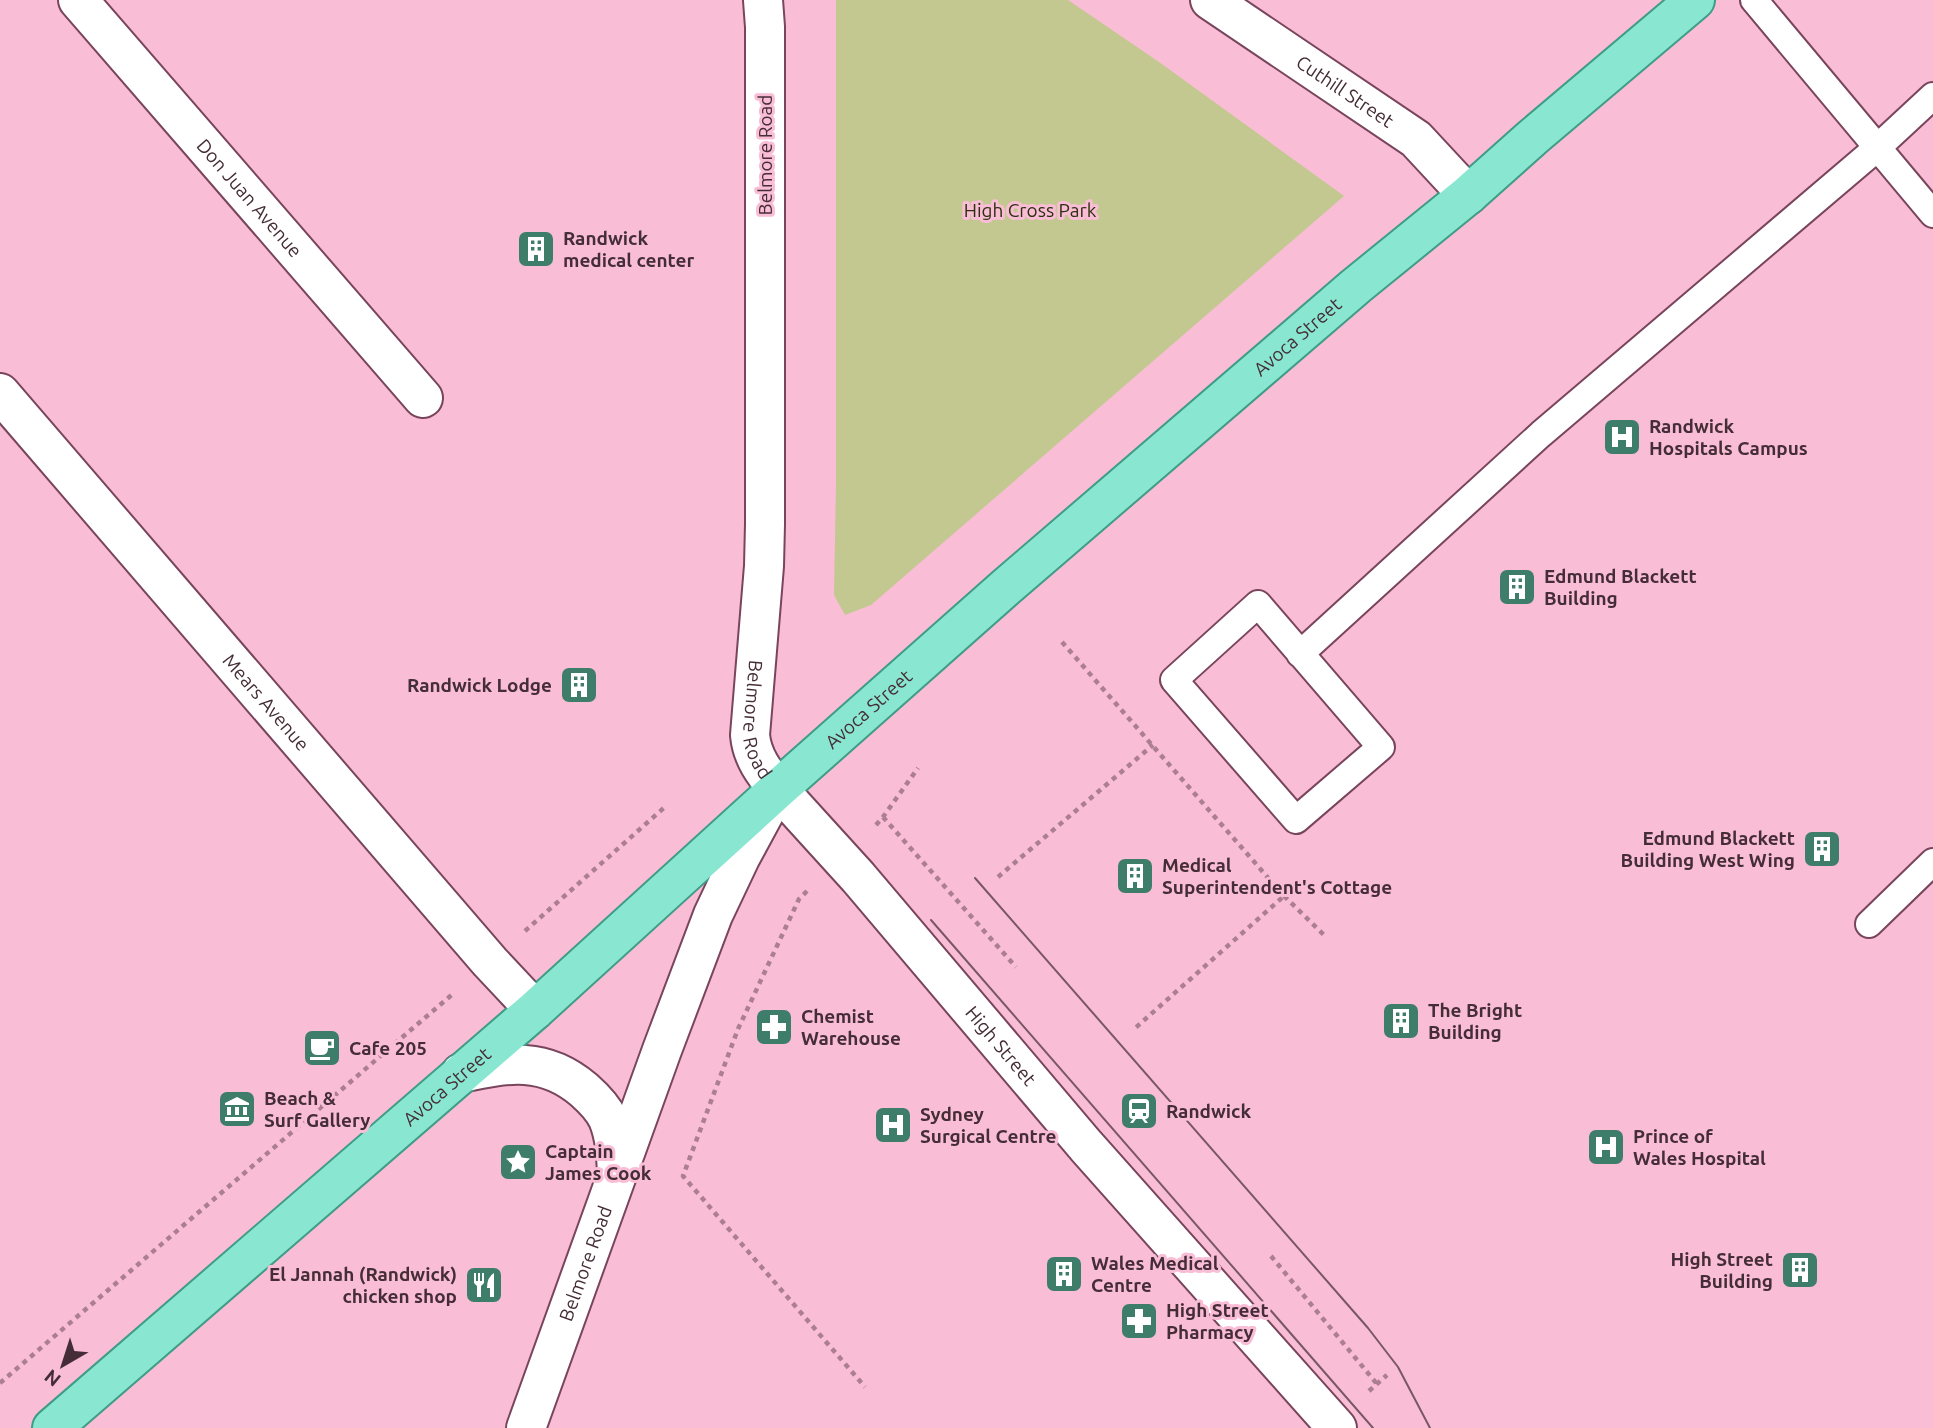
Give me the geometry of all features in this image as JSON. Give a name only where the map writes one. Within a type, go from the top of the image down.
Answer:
[{"type":"main road","name":"Avoca Street","points":[[52,1428],[535,1010],[1006,587],[1292,340],[1468,195],[1695,0]]},
{"type":"street","name":"Don Juan Avenue","points":[[78,0],[423,398]]},
{"type":"street","name":"Cuthill Street","points":[[1210,0],[1416,139],[1468,195]]},
{"type":"street","name":"Belmore Road","points":[[526,1428],[713,915],[740,858],[778,789],[756,759],[750,735],[765,524],[767,9]]},
{"type":"street","name":"Mears Avenue","points":[[0,393],[490,962],[535,1010]]},
{"type":"street","name":"High Street","points":[[778,789],[858,877],[1086,1146],[1337,1428]]},
{"type":"street","points":[[461,1073],[496,1065],[524,1064],[555,1071],[575,1083],[593,1099],[607,1118],[615,1141],[618,1175]]},
{"type":"lane","points":[[1754,0],[1933,214]]},
{"type":"lane","points":[[1300,654],[1541,434],[1877,148],[1933,96]]},
{"type":"lane","points":[[1258,604],[1300,654],[1381,747],[1296,820],[1174,680],[1258,604]]},
{"type":"lane","points":[[1869,923],[1933,862]]},
{"type":"path","points":[[1062,642],[1284,896],[1325,936]]},
{"type":"path","points":[[998,877],[1153,745]]},
{"type":"path","points":[[874,827],[918,768]]},
{"type":"path","points":[[0,1384],[490,962],[666,806]]},
{"type":"path","points":[[883,817],[1017,967]]},
{"type":"path","points":[[809,890],[799,899],[738,1029],[683,1176],[865,1387]]},
{"type":"path","points":[[1133,1030],[1284,896]]},
{"type":"path","points":[[1271,1256],[1377,1384]]},
{"type":"path","points":[[1363,1397],[1387,1375]]},
{"type":"green space","name":"High Cross Park","points":[[836,0],[1068,0],[1159,62],[1344,196],[871,605],[845,615],[834,595]]},
{"type":"tram line","points":[[975,878],[1368,1328],[1398,1367],[1430,1428]]},
{"type":"tram line","points":[[931,920],[1373,1428]]},
{"type":"place","name":"Randwick medical center","points":[[536,249]]},
{"type":"place","name":"Randwick Hospitals Campus","points":[[1622,437]]},
{"type":"place","name":"Edmund Blackett Building","points":[[1517,587]]},
{"type":"place","name":"Randwick Lodge","points":[[579,685]]},
{"type":"place","name":"Edmund Blackett Building West Wing","points":[[1822,849]]},
{"type":"place","name":"Medical Superintendent's Cottage","points":[[1135,876]]},
{"type":"place","name":"The Bright Building","points":[[1401,1021]]},
{"type":"place","name":"Chemist Warehouse","points":[[774,1027]]},
{"type":"place","name":"Cafe 205","points":[[322,1048]]},
{"type":"place","name":"Beach & Surf Gallery","points":[[237,1109]]},
{"type":"place","name":"Randwick","points":[[1139,1111]]},
{"type":"place","name":"Sydney Surgical Centre","points":[[893,1125]]},
{"type":"place","name":"Prince of Wales Hospital","points":[[1606,1147]]},
{"type":"place","name":"Captain James Cook","points":[[518,1162]]},
{"type":"place","name":"High Street Building","points":[[1800,1270]]},
{"type":"place","name":"Wales Medical Centre","points":[[1064,1274]]},
{"type":"place","name":"El Jannah (Randwick) chicken shop","points":[[484,1285]]},
{"type":"place","name":"High Street Pharmacy","points":[[1139,1321]]}]
